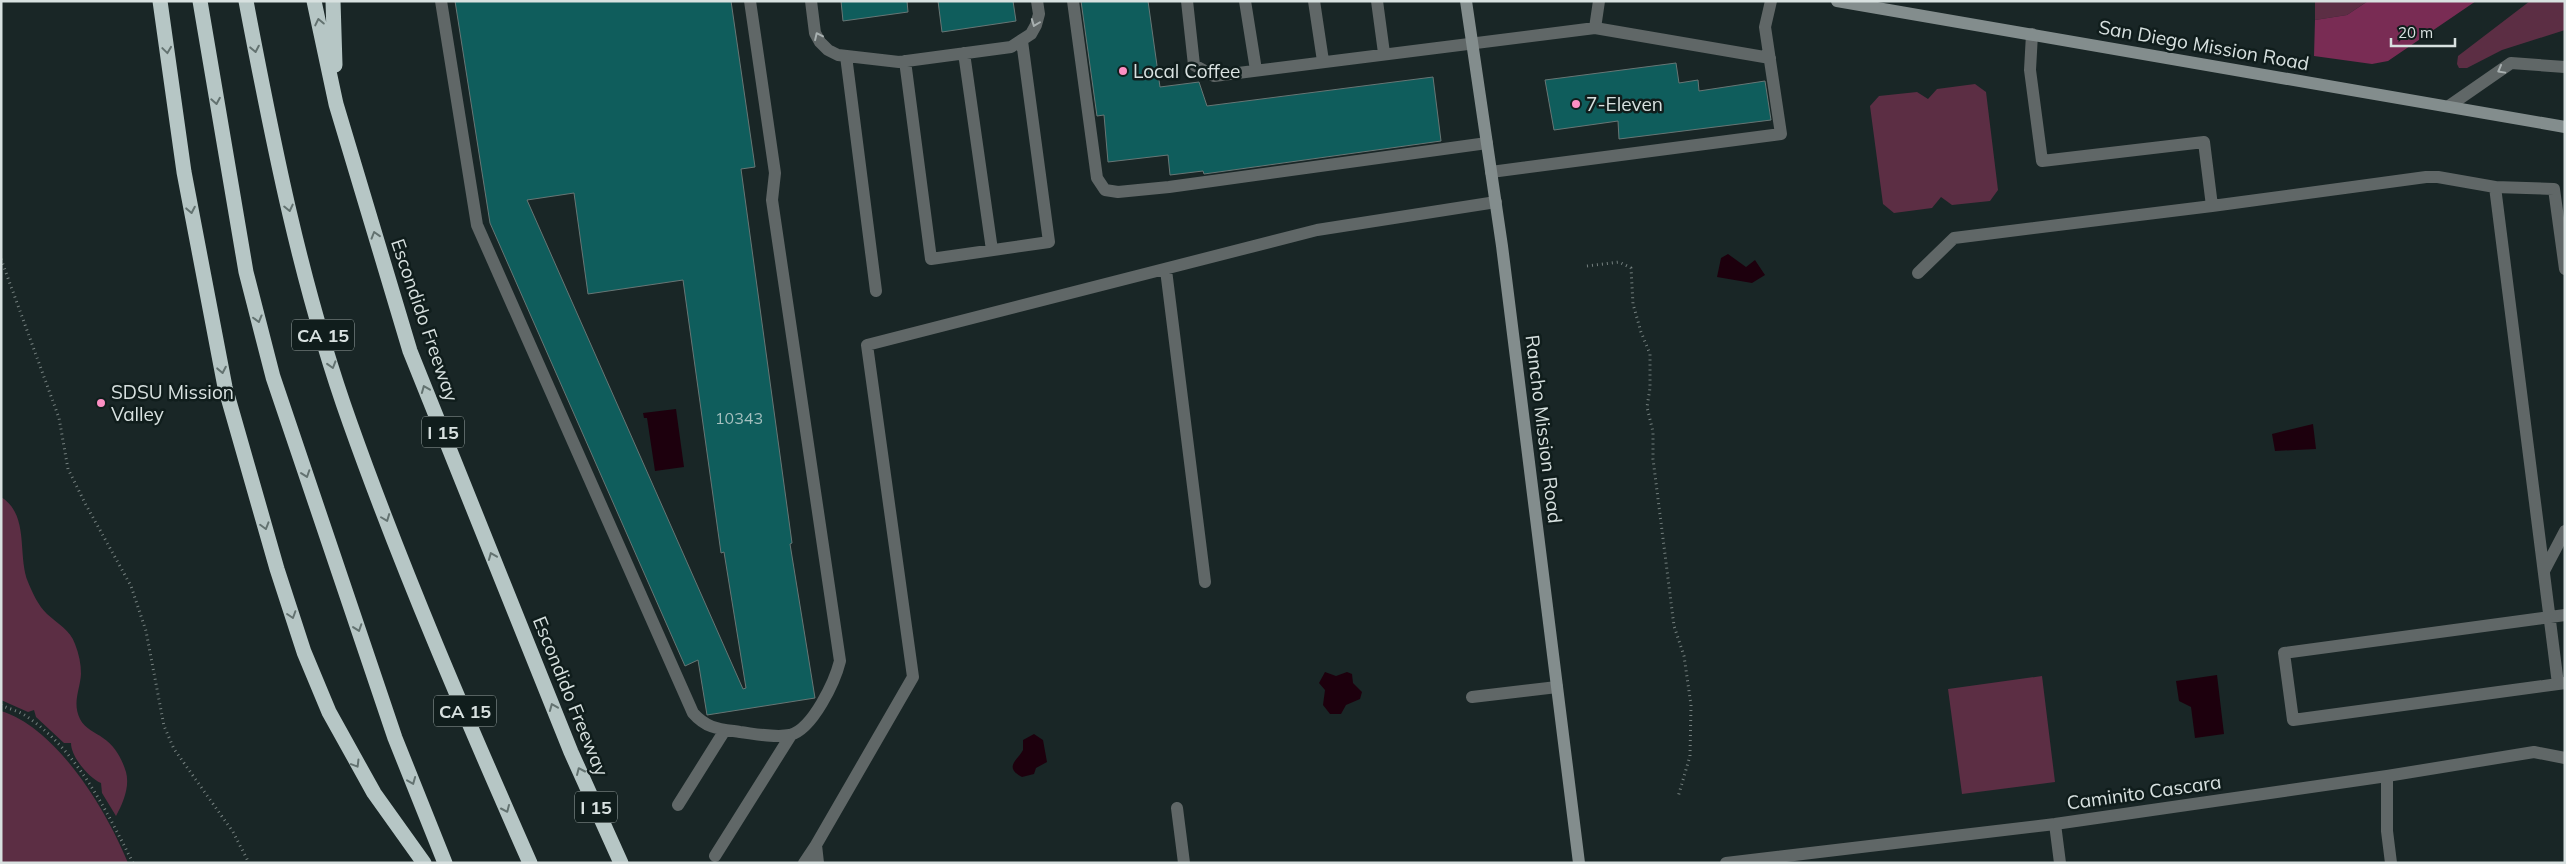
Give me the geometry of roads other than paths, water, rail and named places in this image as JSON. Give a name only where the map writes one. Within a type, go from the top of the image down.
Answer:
[{"type":"highway","points":[[160,1],[184,172],[225,387],[277,569],[304,652],[329,712],[374,793],[424,863]]},
{"type":"highway","points":[[200,1],[246,272],[273,377],[395,738],[445,863]]},
{"type":"highway","name":"CA 15","points":[[246,1],[267,111],[306,280],[349,421],[403,561],[530,863]]},
{"type":"highway","name":"Escondido Freeway","points":[[314,1],[336,104],[410,350],[571,752],[621,863]]},
{"type":"highway","points":[[333,1],[336,104]]},
{"type":"highway","points":[[433,832],[440,863]]},
{"type":"main road","name":"Rancho Mission Road","points":[[1466,1],[1496,202],[1579,863]]},
{"type":"main road","name":"San Diego Mission Road","points":[[1837,1],[2565,127]]},
{"type":"street","points":[[441,1],[476,225],[693,713],[702,724],[725,730],[763,735],[791,735]]},
{"type":"street","points":[[715,856],[791,735],[802,728],[812,717],[835,681],[840,660],[772,200],[775,173],[750,1]]},
{"type":"street","points":[[811,1],[815,33],[820,42],[838,55],[905,61],[1011,47],[1022,41],[1036,25],[1039,14],[1037,1]]},
{"type":"street","points":[[1072,1],[1097,178],[1105,190],[1118,192],[1169,187],[1487,143]]},
{"type":"street","points":[[1187,1],[1194,65],[1214,76],[1471,42],[1595,28],[1770,58]]},
{"type":"street","points":[[1245,1],[1256,70]]},
{"type":"street","points":[[1314,1],[1324,62]]},
{"type":"street","points":[[1377,1],[1384,53]]},
{"type":"street","points":[[1595,28],[1599,1]]},
{"type":"street","points":[[1491,172],[1781,134],[1765,27],[1771,1]]},
{"type":"street","points":[[2032,34],[2030,70],[2042,161],[2204,142],[2212,206]]},
{"type":"street","points":[[905,61],[931,259],[1049,242],[1022,41]]},
{"type":"street","points":[[964,53],[992,250]]},
{"type":"street","points":[[846,56],[876,291]]},
{"type":"street","points":[[2449,106],[2511,63],[2565,67]]},
{"type":"street","points":[[1918,273],[1954,238],[2438,176],[2495,187],[2554,189],[2565,269]]},
{"type":"street","points":[[2495,187],[2550,618],[2561,683],[2293,720],[2284,653],[2550,618],[2565,615]]},
{"type":"street","points":[[804,863],[913,677],[867,345],[1317,230],[1496,202]]},
{"type":"street","points":[[1166,270],[1205,582]]},
{"type":"street","points":[[2544,571],[2565,532]]},
{"type":"street","points":[[1472,697],[1557,687]]},
{"type":"street","points":[[678,805],[725,730]]},
{"type":"street","name":"Caminito Cascara","points":[[1726,863],[1786,859],[2055,824],[2387,776],[2534,752],[2565,758]]},
{"type":"street","points":[[2387,776],[2387,831],[2391,863]]},
{"type":"street","points":[[1177,808],[1184,863]]},
{"type":"street","points":[[2055,824],[2060,863]]},
{"type":"street","points":[[816,845],[818,863]]},
{"type":"place","name":"Local Coffee","points":[[1123,71]]},
{"type":"place","name":"7-Eleven","points":[[1576,104]]},
{"type":"place","name":"SDSU Mission Valley","points":[[101,403]]}]
